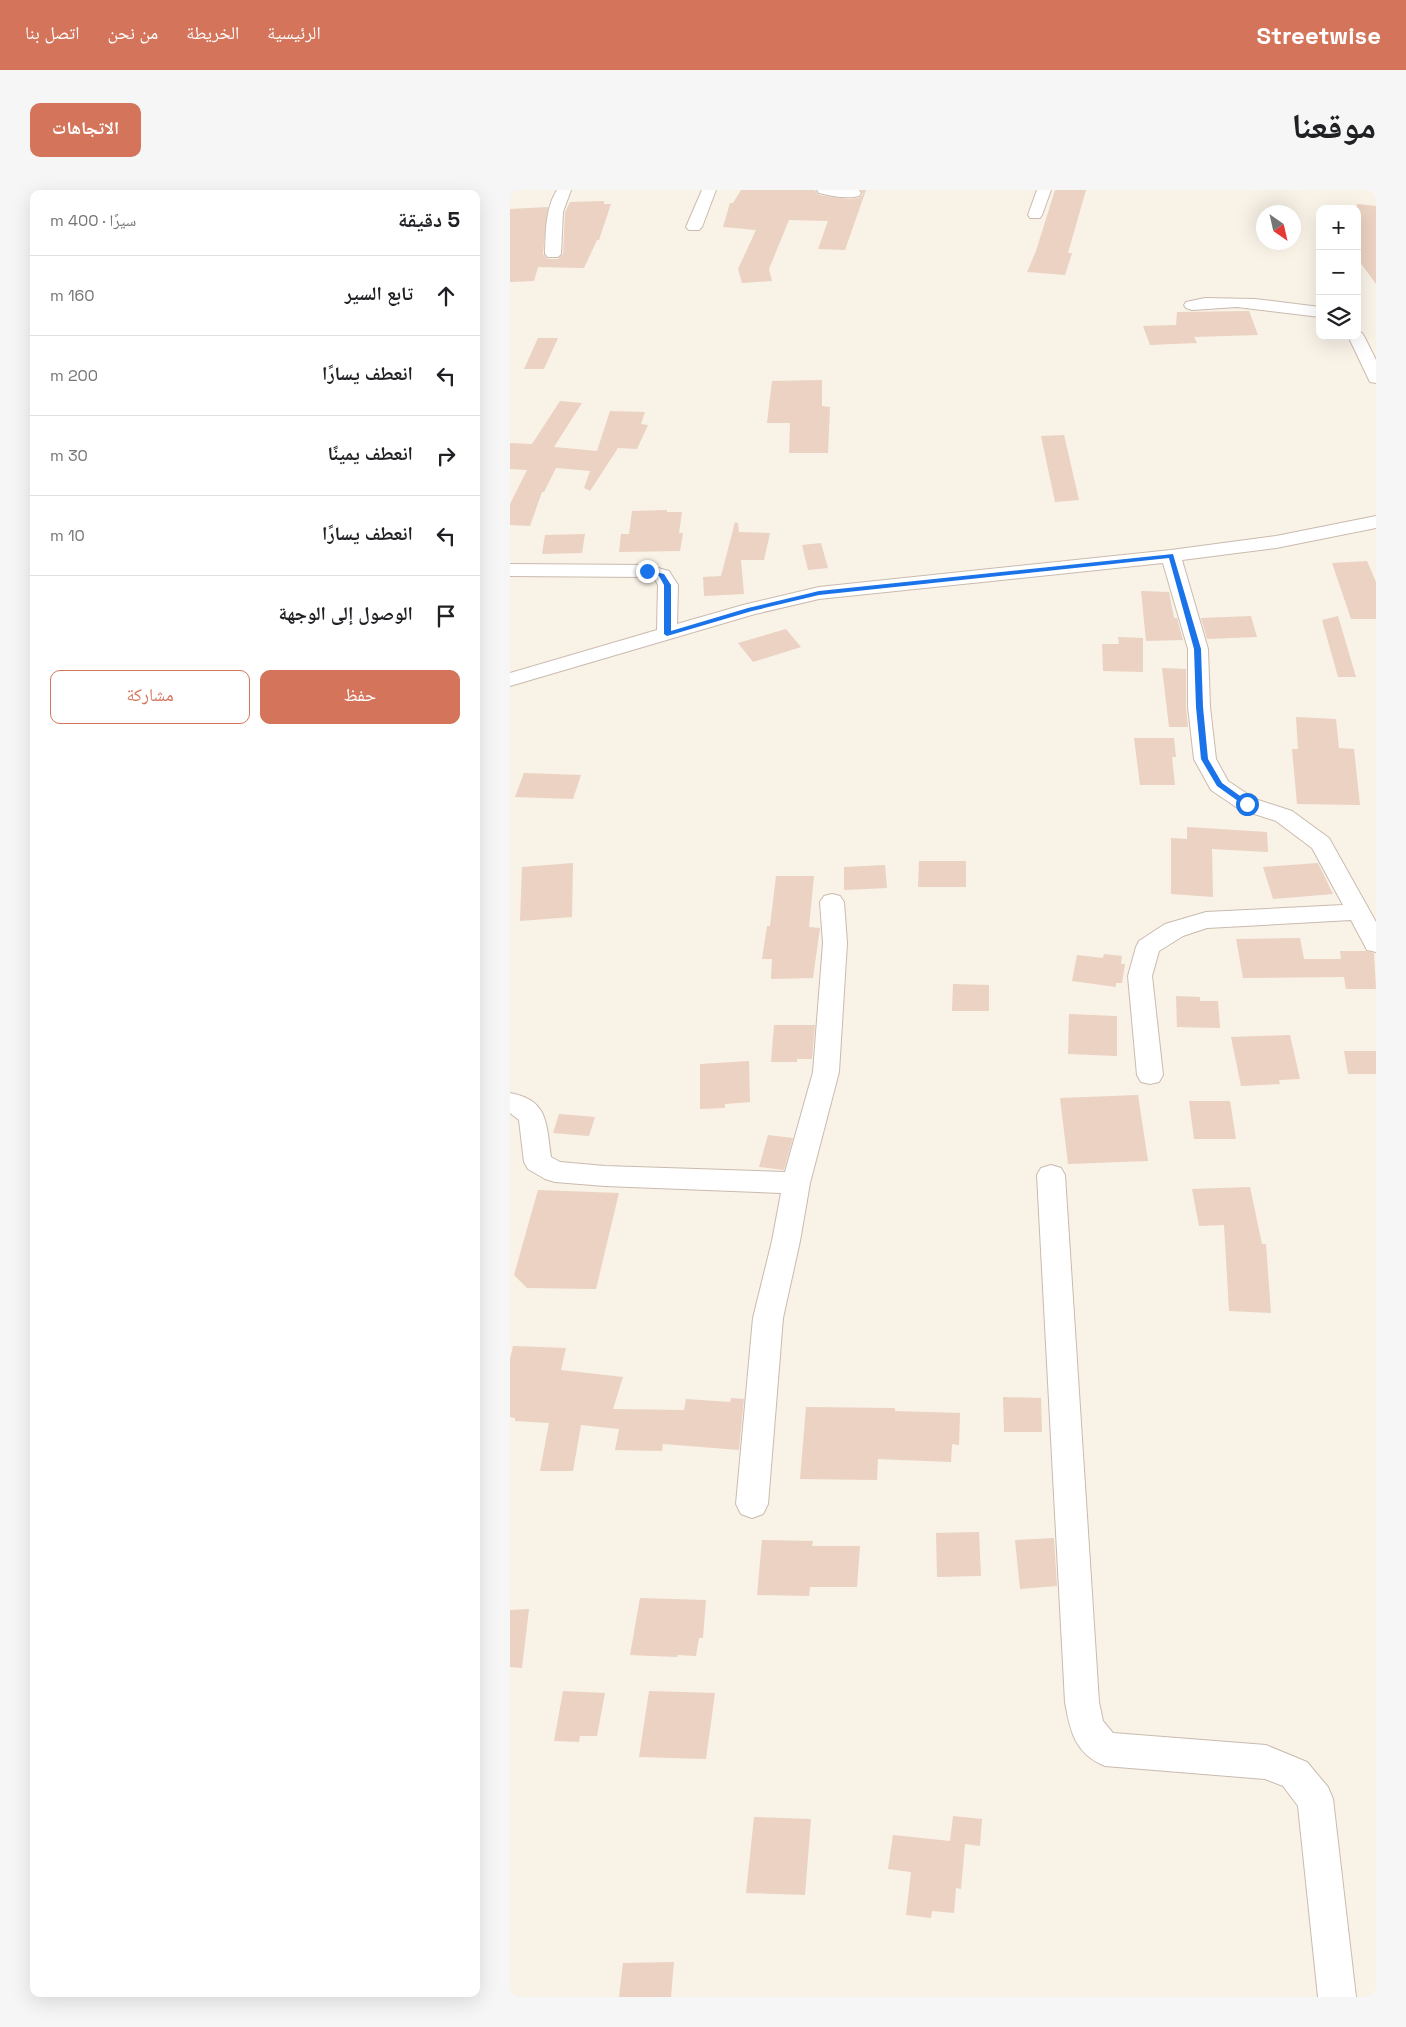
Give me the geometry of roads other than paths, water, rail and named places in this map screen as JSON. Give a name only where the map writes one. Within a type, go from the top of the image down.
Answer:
[{"type":"street","points":[[553,254],[554,220],[561,194],[564,190]]},
{"type":"street","points":[[694,227],[709,190]]},
{"type":"street","points":[[824,190],[854,193]]},
{"type":"street","points":[[1035,216],[1044,190]]},
{"type":"street","points":[[1192,305],[1202,302],[1223,302],[1316,312]]},
{"type":"street","points":[[1358,340],[1376,378]]},
{"type":"street","points":[[510,680],[750,609],[819,593],[1171,556],[1276,542],[1375,524]]},
{"type":"street","points":[[1171,556],[1198,649],[1199,707],[1205,759],[1219,785],[1247,804],[1284,816],[1321,843],[1376,944]]},
{"type":"street","points":[[510,570],[647,571],[662,575],[668,585],[667,634]]},
{"type":"street","points":[[752,1504],[768,1318],[786,1241],[796,1183],[826,1072],[835,943],[832,902]]},
{"type":"street","points":[[1150,1074],[1140,976],[1148,948],[1174,930],[1206,920],[1359,912]]},
{"type":"street","points":[[510,1103],[516,1104],[532,1116],[538,1162],[555,1172],[605,1176],[796,1183]]},
{"type":"street","points":[[1050,1175],[1082,1702],[1087,1729],[1105,1749],[1266,1762],[1295,1774],[1315,1799],[1337,1997]]}]
